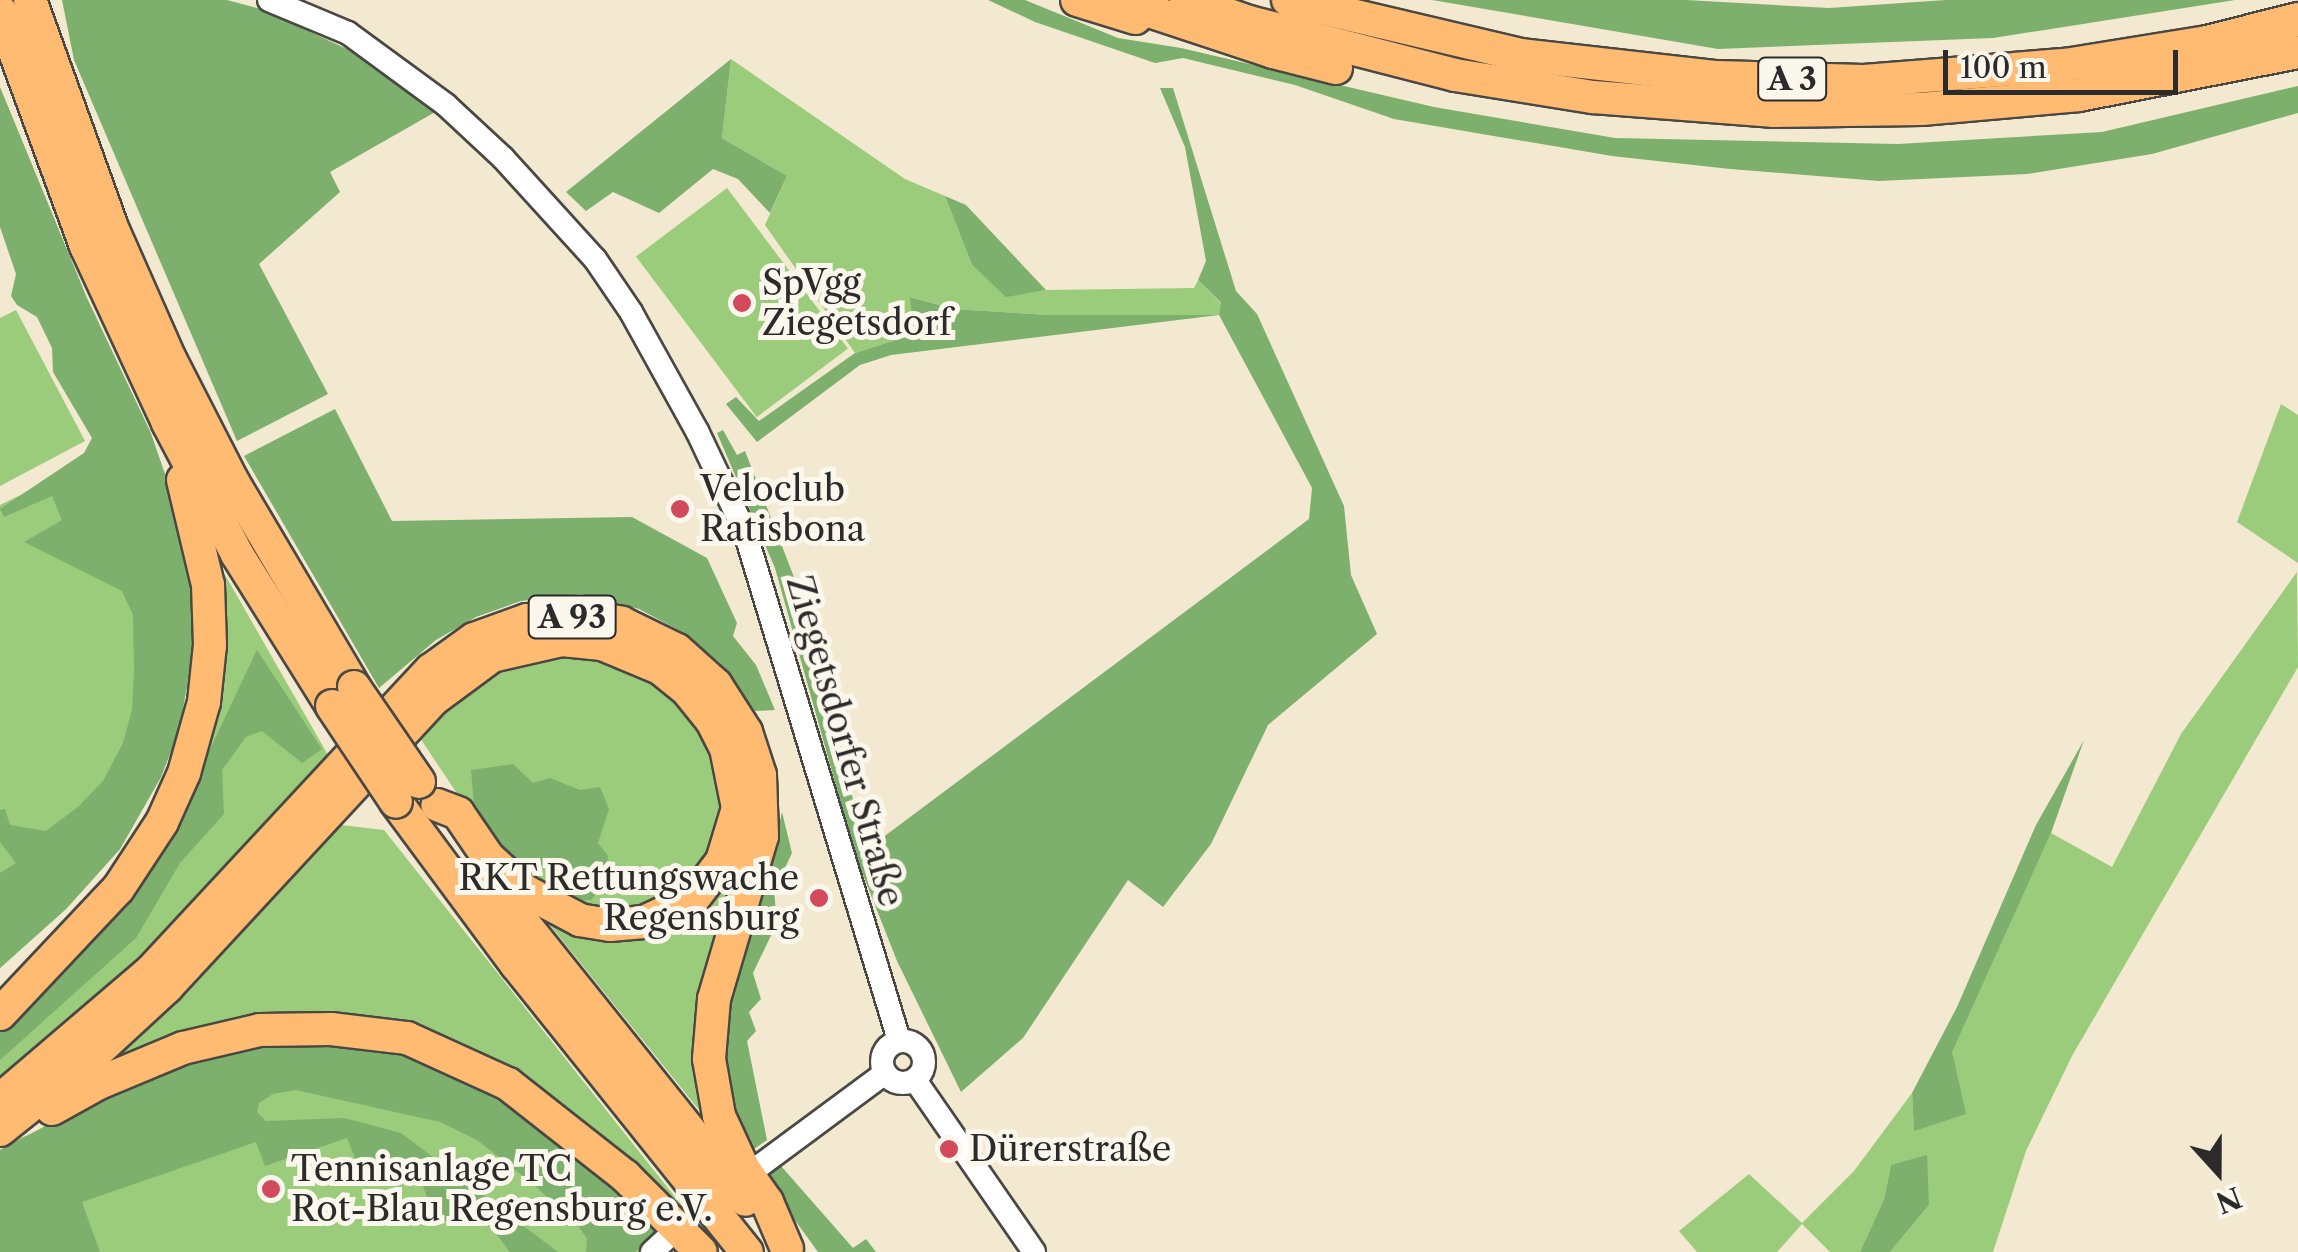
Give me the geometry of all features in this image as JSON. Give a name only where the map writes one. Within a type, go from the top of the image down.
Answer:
[{"type":"highway","name":"A 3","points":[[1077,0],[1150,22],[1213,34],[1353,71],[1455,75],[1678,106],[1862,111],[2079,95],[2298,52]]},
{"type":"highway","name":"A 3","points":[[1116,0],[1213,34]]},
{"type":"highway","name":"A 3","points":[[1186,0],[1249,22],[1455,75]]},
{"type":"highway","name":"A 3","points":[[1288,0],[1520,55],[1717,78],[1846,80],[1993,74],[2172,48],[2298,19]]},
{"type":"highway","name":"A 93","points":[[35,7],[112,230],[170,358],[343,697]]},
{"type":"highway","name":"A 93","points":[[1,14],[86,246],[168,423],[237,554],[417,796],[788,1251]]},
{"type":"highway","name":"A 93","points":[[0,1014],[89,924],[128,875],[174,799],[199,727],[210,645],[208,585],[168,423]]},
{"type":"highway","name":"A 93","points":[[0,1100],[151,971],[431,670],[474,640],[527,620],[586,618],[622,623],[677,650],[716,685],[738,716],[760,775],[762,836],[714,999],[709,1059],[718,1116],[788,1251]]},
{"type":"highway","name":"A 93","points":[[0,1130],[89,1059],[167,987],[435,698],[492,656],[562,640],[602,644],[660,668],[687,690],[712,722],[726,748],[738,808],[722,861],[692,899],[644,922],[610,925],[580,920],[536,899],[488,856],[458,813],[417,796]]},
{"type":"highway","name":"A 93","points":[[417,796],[516,964],[747,1252]]},
{"type":"highway","points":[[0,1138],[99,1083],[182,1048],[260,1030],[292,1028],[407,1038],[508,1084],[586,1144],[701,1252]]},
{"type":"street","name":"Ziegetsdorfer Straße","points":[[270,0],[348,32],[446,105],[558,218],[594,259],[631,312],[690,418],[745,532],[899,1040]]},
{"type":"street","points":[[899,1040],[922,1050],[924,1066],[915,1080],[898,1083],[884,1074],[882,1057],[899,1040]]},
{"type":"street","points":[[758,1167],[884,1074]]},
{"type":"street","points":[[915,1080],[1034,1252]]},
{"type":"green space","points":[[62,0],[227,0],[261,9],[362,56],[437,111],[330,172],[340,192],[259,264],[328,394],[237,441],[74,60]]},
{"type":"green space","points":[[988,0],[1025,0],[1118,38],[1181,48],[1434,107],[1615,138],[1898,144],[2102,132],[2298,86],[2298,113],[2152,154],[2027,174],[1879,181],[1730,169],[1612,156],[1394,119],[1295,85],[1183,58],[1155,63],[1035,22]]},
{"type":"green space","points":[[1432,0],[1686,0],[1829,8],[1946,0],[2235,0],[1993,38],[1718,49]]},
{"type":"green space","points":[[731,59],[905,179],[945,196],[972,265],[1006,296],[1046,290],[1194,288],[1198,280],[1221,304],[1220,315],[1050,315],[954,309],[911,297],[914,334],[855,353],[765,225],[787,176],[722,138]]},
{"type":"green space","points":[[731,59],[722,138],[787,176],[770,213],[738,179],[713,169],[659,213],[613,192],[586,211],[566,192]]},
{"type":"green space","points":[[0,87],[87,298],[150,431],[175,503],[194,595],[194,639],[180,729],[161,777],[120,849],[66,909],[0,968],[0,873],[16,863],[0,842],[0,810],[5,809],[10,825],[46,831],[103,781],[123,743],[132,710],[134,669],[133,615],[122,591],[24,542],[62,520],[52,496],[4,517],[0,509],[84,453],[92,438],[53,372],[52,348],[37,317],[17,305],[11,296],[16,274],[0,227]]},
{"type":"green space","points":[[1160,88],[1173,88],[1236,291],[1257,314],[1344,506],[1351,575],[1377,634],[1268,725],[1211,844],[1163,907],[1128,880],[1023,1038],[961,1092],[897,961],[856,857],[775,568],[717,433],[723,430],[737,455],[745,451],[799,590],[866,850],[1309,519],[1312,488],[1219,315],[1221,303],[1198,280],[1206,261],[1185,147]]},
{"type":"green space","name":"SpVgg Ziegetsdorf","points":[[727,188],[848,349],[757,417],[636,257]]},
{"type":"green space","points":[[945,196],[966,205],[1046,290],[1006,297],[972,265]]},
{"type":"green space","points":[[910,297],[954,309],[1050,315],[1219,315],[891,355],[860,365],[757,442],[726,404],[736,397],[759,421],[855,353],[914,334]]},
{"type":"green space","points":[[16,310],[85,441],[0,486],[0,318]]},
{"type":"green space","points":[[2281,404],[2298,415],[2298,563],[2237,522]]},
{"type":"green space","points":[[335,409],[392,521],[632,517],[707,558],[737,623],[733,636],[756,665],[775,710],[755,711],[720,663],[684,633],[639,609],[581,594],[521,601],[476,617],[436,640],[379,688],[244,456]]},
{"type":"green space","points":[[150,431],[175,503],[189,683],[161,777],[120,849],[66,909],[0,968],[0,505]]},
{"type":"green space","points":[[216,559],[332,762],[184,924],[0,1089],[0,1028],[179,814]]},
{"type":"green space","points":[[2297,572],[2298,667],[2072,1056],[2026,1151],[1993,1252],[1890,1252],[1929,1205],[1891,1165],[1884,1199],[1860,1252],[1830,1252],[1802,1224],[1777,1252],[1697,1252],[1679,1231],[1749,1174],[1802,1223],[1854,1171],[1912,1093],[1914,1130],[2051,833],[2112,867],[2181,734]]},
{"type":"green space","points":[[257,650],[322,749],[302,763],[262,731],[246,737],[222,770],[224,814],[180,863],[136,938],[0,1060],[0,1028],[202,766]]},
{"type":"green space","points":[[560,652],[617,660],[677,694],[712,743],[726,814],[701,877],[644,913],[566,907],[494,849],[418,735],[489,672]]},
{"type":"green space","points":[[2084,740],[2051,833],[1952,1052],[1966,1114],[1914,1131],[1912,1093],[1957,1007],[2036,825]]},
{"type":"green space","points":[[513,764],[533,783],[550,778],[580,790],[600,787],[609,809],[598,843],[608,856],[604,883],[591,900],[572,900],[545,866],[518,866],[474,806],[471,770]]},
{"type":"green space","points":[[782,812],[792,853],[774,891],[777,923],[753,973],[761,999],[749,1012],[756,1031],[747,1041],[767,1140],[750,1152],[738,1128],[725,1074],[725,1040],[731,989],[764,893]]},
{"type":"green space","points":[[341,825],[384,830],[683,1207],[677,1212],[505,1070],[95,1073],[330,829]]},
{"type":"green space","points":[[740,852],[708,1121],[549,924],[612,941]]},
{"type":"green space","points":[[308,1037],[661,1233],[640,1252],[0,1252],[0,1150],[20,1138]]},
{"type":"green space","points":[[259,1040],[403,1049],[462,1072],[541,1121],[614,1184],[659,1231],[635,1252],[586,1252],[587,1239],[579,1227],[477,1140],[440,1122],[296,1090],[273,1094],[259,1103],[257,1112],[266,1121],[344,1118],[401,1133],[558,1252],[510,1252],[478,1210],[437,1224],[413,1159],[362,1176],[347,1138],[265,1166],[256,1142],[82,1202],[100,1252],[0,1252],[0,1150],[130,1081]]},
{"type":"green space","points":[[1927,1155],[1929,1205],[1890,1252],[1860,1252],[1884,1199],[1891,1165]]},
{"type":"green space","points":[[781,1166],[853,1248],[866,1239],[876,1252],[818,1252],[765,1179]]},
{"type":"place","name":"SpVgg Ziegetsdorf","points":[[742,303]]},
{"type":"place","name":"Veloclub Ratisbona","points":[[680,509]]},
{"type":"place","name":"RKT Rettungswache Regensburg","points":[[819,898]]},
{"type":"place","name":"Dürerstraße","points":[[949,1149]]},
{"type":"place","name":"Tennisanlage TC Rot-Blau Regensburg e.V.","points":[[271,1189]]}]
